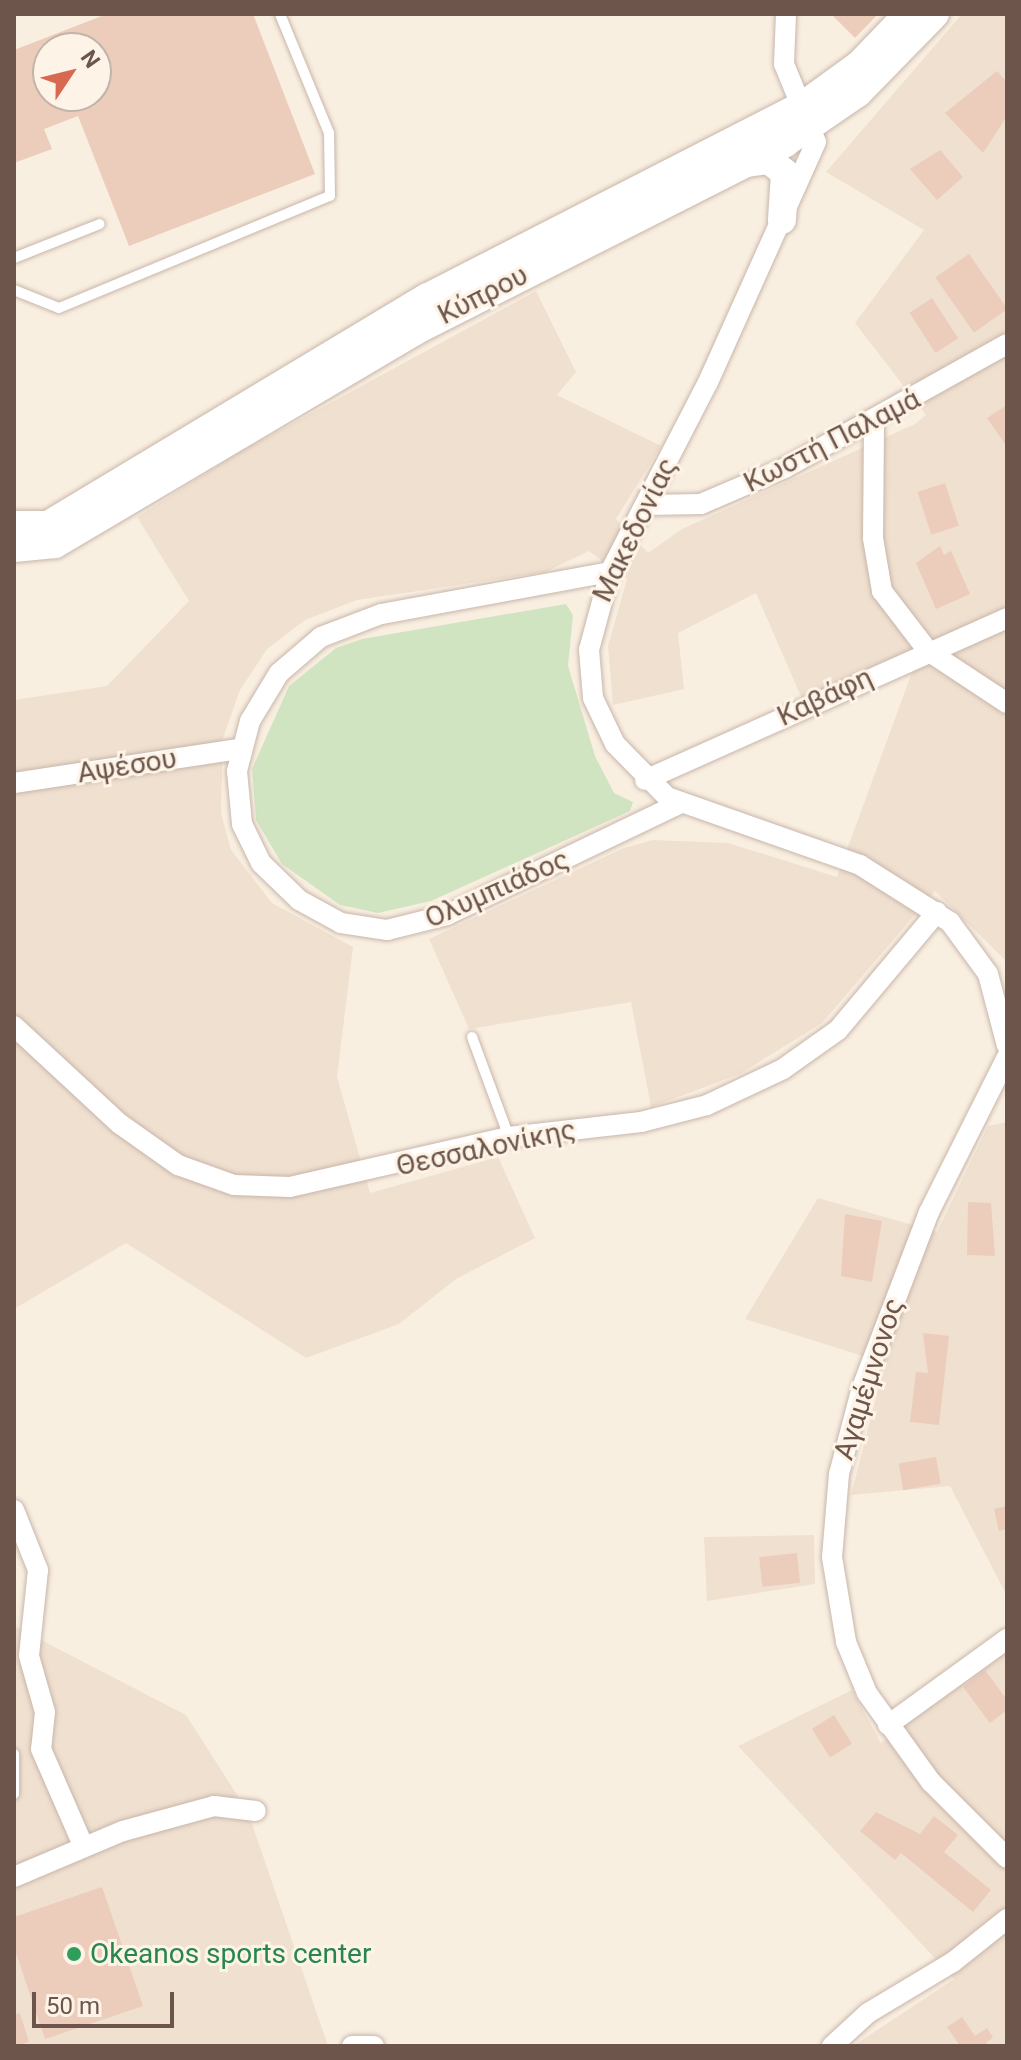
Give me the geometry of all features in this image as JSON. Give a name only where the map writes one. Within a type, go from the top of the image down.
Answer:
[{"type":"main road","name":"Κύπρου","points":[[17,544],[55,544],[387,346],[746,163],[808,116],[908,14]]},
{"type":"main road","name":"Κύπρου","points":[[17,544],[428,297],[858,93],[935,14]]},
{"type":"main road","points":[[746,163],[769,160],[785,173],[782,220]]},
{"type":"street","points":[[786,14],[784,64],[808,116]]},
{"type":"street","name":"Μακεδονίας","points":[[808,116],[814,149],[646,505],[610,572],[592,632],[589,682],[606,729],[645,780],[679,804],[860,865],[937,912],[982,962],[1007,1046]]},
{"type":"street","name":"Κωστή Παλαμά","points":[[646,505],[701,504],[874,425],[1007,344]]},
{"type":"street","points":[[874,425],[877,573],[892,609],[928,651],[1007,703]]},
{"type":"street","name":"Ολυμπιάδος","points":[[610,572],[381,614],[332,630],[279,673],[240,749],[239,810],[261,863],[313,909],[373,930],[439,918],[679,804]]},
{"type":"street","name":"Καβάφη","points":[[645,780],[1007,618]]},
{"type":"street","name":"Αψέσου","points":[[14,783],[240,749]]},
{"type":"street","name":"Θεσσαλονίκης","points":[[14,1026],[144,1142],[193,1173],[234,1185],[331,1180],[509,1137],[675,1115],[768,1077],[852,1018],[937,912]]},
{"type":"street","name":"Αγαμέμνονος","points":[[1007,1057],[912,1253],[839,1474],[832,1557],[842,1626],[858,1674],[888,1725],[946,1800],[1007,1858]]},
{"type":"street","points":[[14,1510],[38,1570],[29,1656],[45,1712],[41,1749],[83,1845]]},
{"type":"street","points":[[888,1725],[1007,1639]]},
{"type":"street","points":[[14,1877],[83,1845],[214,1806],[256,1811]]},
{"type":"street","points":[[832,2046],[868,2013],[1007,1919]]},
{"type":"street","points":[[352,2046],[374,2046]]},
{"type":"lane","points":[[14,290],[59,308],[330,196],[329,133],[280,14]]},
{"type":"lane","points":[[14,258],[100,224]]},
{"type":"lane","points":[[472,1037],[509,1137]]},
{"type":"lane","points":[[14,1754],[14,1794]]},
{"type":"shaded area","points":[[962,14],[1007,14],[1007,975],[1005,960],[935,891],[822,1023],[740,1074],[651,1107],[631,1002],[469,1029],[429,939],[624,848],[653,840],[728,843],[837,877],[915,664],[902,653],[802,699],[756,593],[678,633],[684,689],[613,705],[608,646],[627,579],[589,551],[545,572],[357,600],[305,620],[267,649],[240,690],[223,738],[221,813],[231,850],[272,903],[353,947],[337,1077],[370,1193],[498,1157],[535,1238],[456,1279],[399,1324],[306,1358],[126,1243],[14,1309],[14,700],[107,686],[189,601],[137,517],[240,452],[536,291],[576,372],[557,395],[661,446],[616,519],[648,553],[682,529],[915,424],[926,415],[855,323],[924,230],[826,172]]},
{"type":"shaded area","points":[[1007,1122],[1007,1596],[950,1486],[851,1495],[885,1363],[745,1319],[818,1198],[937,1232],[988,1126]]},
{"type":"shaded area","points":[[814,1535],[815,1584],[707,1601],[704,1537]]},
{"type":"shaded area","points":[[14,1626],[186,1715],[248,1812],[328,2046],[14,2046]]},
{"type":"shaded area","points":[[1007,1651],[1007,2046],[853,2046],[954,1979],[738,1746],[852,1690],[881,1743]]},
{"type":"green space","points":[[566,604],[573,615],[568,666],[595,756],[614,793],[633,802],[630,811],[431,901],[378,913],[340,905],[282,864],[256,820],[252,769],[289,686],[336,648],[362,639]]},
{"type":"building","points":[[107,14],[253,14],[315,174],[129,246],[78,116],[44,129],[52,149],[14,163],[14,50],[32,43],[32,112],[112,112],[112,32],[60,32]]},
{"type":"building","points":[[831,14],[878,14],[855,38]]},
{"type":"building","points":[[997,71],[1007,82],[1007,116],[983,153],[945,113]]},
{"type":"building","points":[[940,150],[963,177],[937,200],[910,169]]},
{"type":"building","points":[[969,254],[1007,308],[974,332],[935,278]]},
{"type":"building","points":[[932,298],[958,338],[935,353],[909,313]]},
{"type":"building","points":[[1007,405],[1007,447],[987,418]]},
{"type":"building","points":[[945,483],[959,526],[931,535],[917,492]]},
{"type":"building","points":[[940,546],[944,555],[951,551],[970,594],[936,609],[916,563]]},
{"type":"building","points":[[968,1202],[991,1203],[995,1256],[967,1255]]},
{"type":"building","points":[[845,1214],[882,1221],[872,1282],[841,1276]]},
{"type":"building","points":[[923,1333],[949,1336],[939,1425],[910,1422],[916,1372],[928,1373]]},
{"type":"building","points":[[936,1457],[941,1484],[903,1490],[899,1464]]},
{"type":"building","points":[[1007,1506],[1007,1529],[999,1531],[994,1509]]},
{"type":"building","points":[[797,1553],[800,1583],[762,1587],[759,1557]]},
{"type":"building","points":[[985,1670],[1007,1700],[1007,1710],[990,1723],[963,1687]]},
{"type":"building","points":[[834,1715],[852,1744],[830,1758],[812,1729]]},
{"type":"building","points":[[876,1812],[920,1834],[934,1816],[958,1835],[944,1852],[991,1890],[973,1912],[901,1853],[895,1860],[860,1831]]},
{"type":"building","points":[[102,1887],[143,2006],[45,2039],[14,1947],[14,1917]]},
{"type":"building","points":[[20,2013],[29,2042],[14,2046],[14,2015]]},
{"type":"building","points":[[962,2017],[975,2036],[987,2028],[993,2037],[983,2046],[960,2046],[947,2027]]},
{"type":"place","name":"Okeanos sports center","points":[[74,1954]]}]
